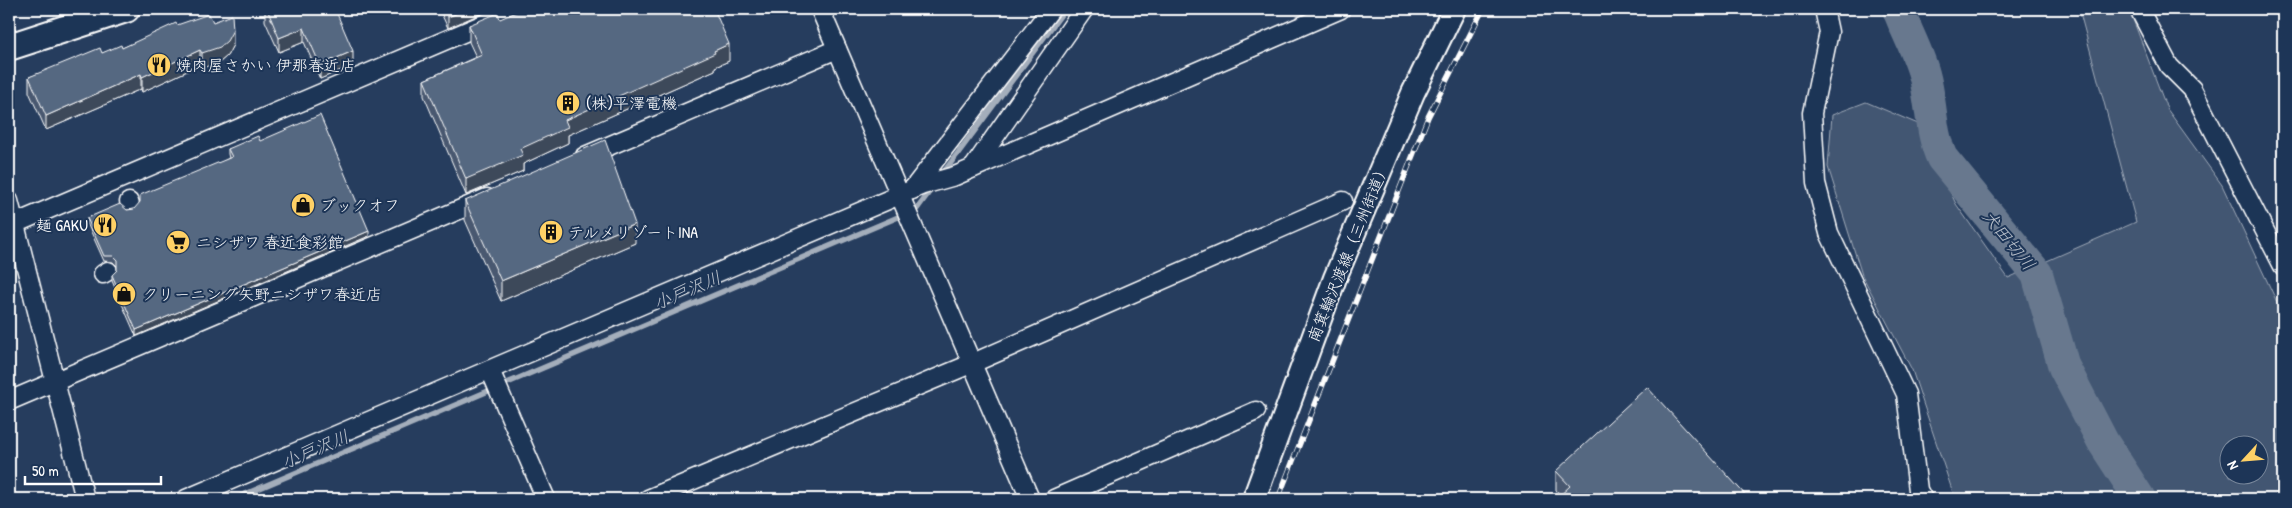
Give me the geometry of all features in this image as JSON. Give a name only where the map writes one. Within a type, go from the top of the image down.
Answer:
[{"type":"highway","points":[[9,46],[126,9]]},
{"type":"main road","name":"南箕輪沢渡線（三州街道）","points":[[1254,499],[1335,278],[1413,93],[1454,9]]},
{"type":"street","points":[[13,232],[66,205],[291,104],[519,9]]},
{"type":"street","points":[[909,193],[1051,9]]},
{"type":"street","points":[[973,168],[1084,9]]},
{"type":"street","points":[[186,499],[492,373],[1341,9]]},
{"type":"street","points":[[1824,9],[1829,32],[1812,113],[1816,183],[1829,233],[1906,394],[1918,490],[1923,499]]},
{"type":"street","points":[[2139,9],[2169,66],[2192,89],[2283,266]]},
{"type":"street","points":[[816,11],[838,49],[909,193],[912,225],[1030,499]]},
{"type":"street","points":[[567,164],[838,49]]},
{"type":"street","points":[[9,401],[504,190]]},
{"type":"street","points":[[9,201],[13,232],[85,499]]},
{"type":"street","points":[[648,499],[973,363],[1344,201]]},
{"type":"street","points":[[492,373],[546,499]]},
{"type":"street","points":[[1054,499],[1256,411]]},
{"type":"shaded area","points":[[2079,9],[2129,9],[2167,109],[2222,185],[2283,315],[2283,499],[1955,499],[1912,370],[1862,275],[1828,167],[1832,115],[1866,102],[1918,124],[1956,204],[2008,278],[2136,222]]},
{"type":"building","points":[[267,9],[335,9],[353,51],[320,65],[304,28],[279,38]]},
{"type":"building","points":[[444,9],[467,9],[448,17]]},
{"type":"building","name":"(株)平澤電機","points":[[523,9],[714,9],[729,44],[714,51],[715,53],[565,120],[568,127],[520,149],[523,155],[466,179],[424,80],[482,55],[469,25],[498,13],[500,19]]},
{"type":"building","points":[[209,14],[213,22],[232,15],[233,30],[227,41],[220,47],[202,53],[200,50],[142,77],[141,74],[46,116],[29,77],[100,48],[102,53],[121,45],[122,48],[176,23],[177,25]]},
{"type":"building","points":[[320,115],[369,231],[136,330],[112,275],[117,270],[117,260],[113,256],[104,256],[87,218],[120,204],[127,210],[134,209],[140,202],[140,195],[232,157],[228,149],[258,136],[260,141]]},
{"type":"building","name":"テルメリゾートINA","points":[[605,140],[635,224],[501,281],[465,201]]},
{"type":"building","points":[[1647,387],[1749,499],[1556,499],[1570,486],[1556,471]]},
{"type":"waterway","name":"小戸沢川","points":[[941,176],[1065,9]]},
{"type":"waterway","name":"犬田切川","points":[[1898,9],[1924,74],[1935,138],[1942,158],[2037,274],[2064,367],[2103,442],[2140,499]]},
{"type":"waterway","points":[[2278,9],[2283,22]]},
{"type":"waterway","name":"小戸沢川","points":[[234,499],[917,209],[933,187]]},
{"type":"railway","points":[[1278,499],[1428,117],[1483,9]]},
{"type":"place","name":"焼肉屋さかい 伊那春近店","points":[[159,65]]},
{"type":"place","name":"(株)平澤電機","points":[[568,103]]},
{"type":"place","name":"ブックオフ","points":[[303,205]]},
{"type":"place","name":"麺 GAKU","points":[[105,225]]},
{"type":"place","name":"テルメリゾートINA","points":[[551,232]]},
{"type":"place","name":"ニシザワ 春近食彩館","points":[[178,242]]},
{"type":"place","name":"クリーニング矢野ニシザワ春近店","points":[[124,294]]}]
